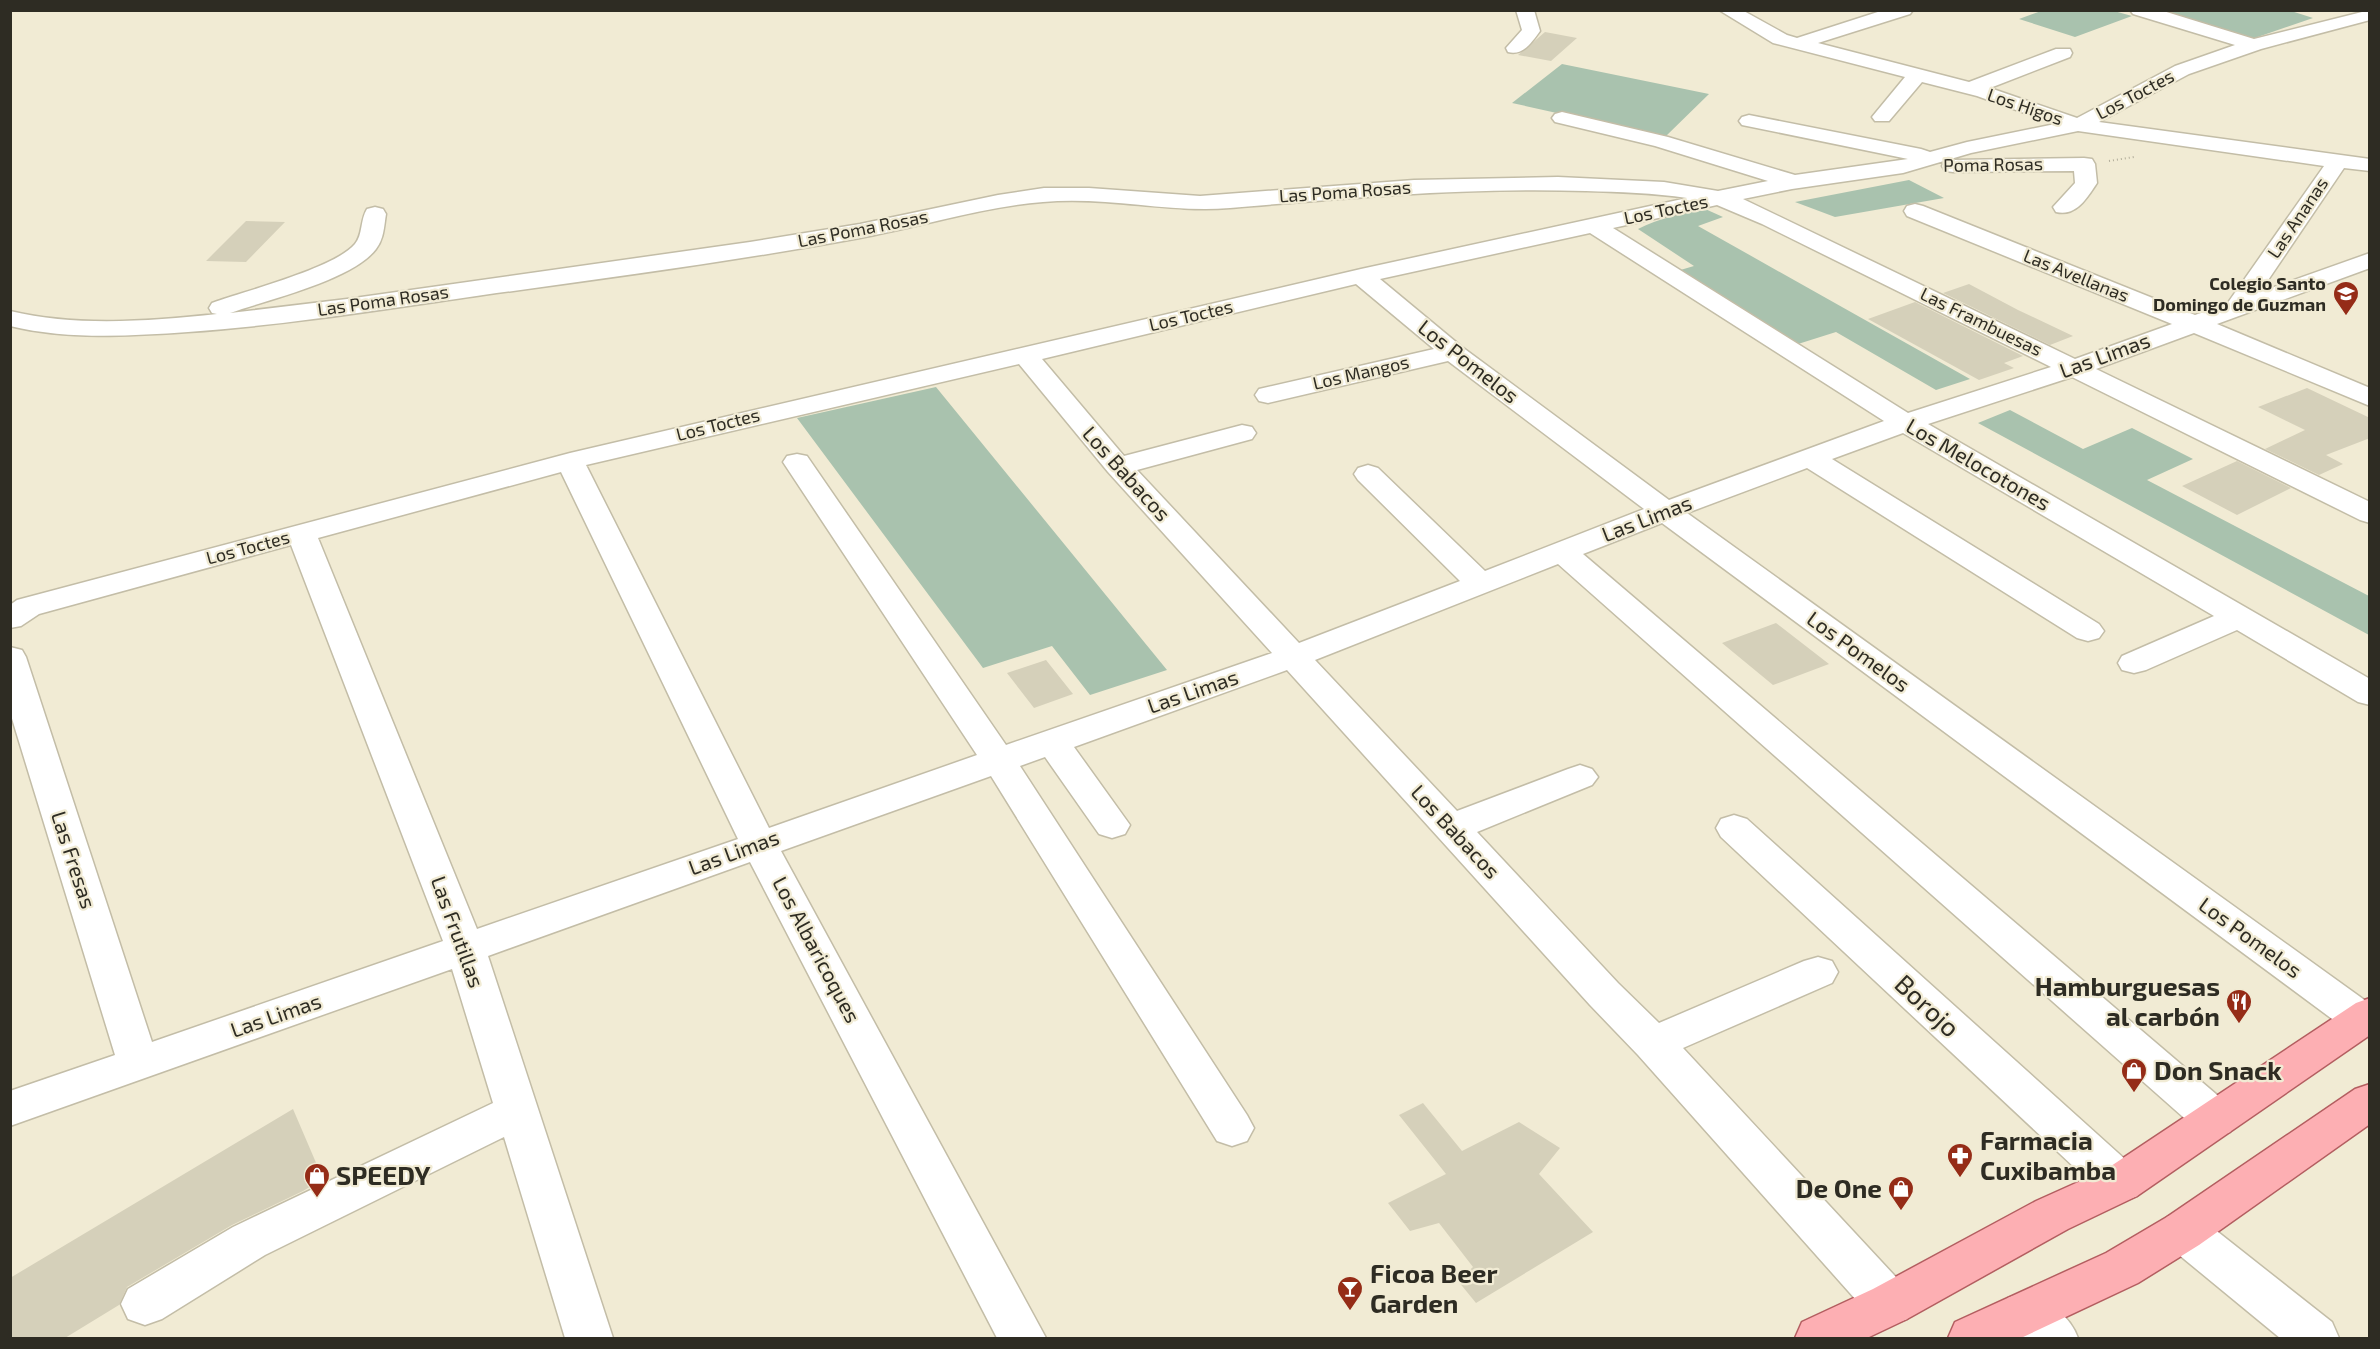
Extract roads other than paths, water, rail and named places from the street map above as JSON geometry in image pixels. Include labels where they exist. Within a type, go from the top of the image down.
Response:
[{"type":"main road","points":[[1819,1338],[1890,1304],[2052,1215],[2121,1183],[2365,1017]]},
{"type":"main road","points":[[1972,1338],[2040,1326],[2122,1268],[2182,1232],[2370,1101]]},
{"type":"street","points":[[1515,48],[1532,28],[1525,10]]},
{"type":"street","name":"Los Higos","points":[[1728,10],[1764,31],[1797,44],[1971,88],[2078,125],[2370,165]]},
{"type":"street","points":[[1797,44],[1904,10]]},
{"type":"street","points":[[2139,10],[2254,45]]},
{"type":"street","name":"Los Toctes","points":[[10,620],[28,607],[570,461],[794,407],[1593,225],[1792,182],[1903,166],[1967,148],[2078,125],[2182,70],[2254,45],[2370,14]]},
{"type":"street","points":[[1971,88],[2063,53]]},
{"type":"street","points":[[1882,117],[1918,74]]},
{"type":"street","points":[[1562,118],[1661,141],[1792,182]]},
{"type":"street","points":[[1749,121],[1934,158]]},
{"type":"street","name":"Las Ananas","points":[[2238,306],[2339,160]]},
{"type":"street","name":"Poma Rosas","points":[[1903,166],[2084,164],[2086,183],[2064,207]]},
{"type":"street","name":"Las Poma Rosas","points":[[10,318],[29,324],[79,329],[182,326],[320,310],[700,257],[861,231],[1018,198],[1049,195],[1199,204],[1311,193],[1545,182],[1623,186],[1719,198]]},
{"type":"street","name":"Las Frambuesas","points":[[1719,198],[1770,219],[2370,514]]},
{"type":"street","name":"Las Avellanas","points":[[1915,211],[2193,323],[2370,398]]},
{"type":"street","points":[[241,299],[273,291],[331,269],[354,257],[367,246],[375,214]]},
{"type":"street","name":"Los Melocotones","points":[[1593,225],[1906,423],[2370,694]]},
{"type":"street","name":"Las Limas","points":[[10,1109],[1293,657],[1665,511],[1906,423],[2074,368],[2238,306],[2370,260]]},
{"type":"street","points":[[182,326],[241,299],[273,277],[280,269]]},
{"type":"street","name":"Los Pomelos","points":[[1361,276],[1454,352],[1665,511],[2365,1017]]},
{"type":"street","name":"Los Mangos","points":[[1268,395],[1454,352]]},
{"type":"street","name":"Los Babacos","points":[[1025,355],[1118,466],[1604,994],[1653,1043],[1890,1304]]},
{"type":"street","points":[[1118,466],[1242,433]]},
{"type":"street","points":[[1810,458],[2088,631]]},
{"type":"street","name":"Los Albaricoques","points":[[570,461],[759,844],[1022,1338]]},
{"type":"street","points":[[797,462],[998,760],[1232,1128]]},
{"type":"street","points":[[1368,474],[1482,584]]},
{"type":"street","name":"Las Frutillas","points":[[301,533],[466,950],[589,1338]]},
{"type":"street","points":[[1562,552],[2216,1119]]},
{"type":"street","points":[[2134,663],[2239,617]]},
{"type":"street","name":"Las Fresas","points":[[10,657],[22,738],[138,1063]]},
{"type":"street","points":[[1052,741],[1112,825]]},
{"type":"street","points":[[1451,828],[1580,777]]},
{"type":"street","name":"Borojo","points":[[1734,828],[2121,1183]]},
{"type":"street","points":[[1653,1043],[1818,972]]},
{"type":"street","points":[[145,1304],[249,1241],[517,1111]]},
{"type":"street","points":[[2182,1232],[2315,1338]]},
{"type":"place","name":"Colegio Santo Domingo de Guzman","points":[[2346,317]]},
{"type":"place","name":"Hamburguesas al carbón","points":[[2239,1025]]},
{"type":"place","name":"Don Snack","points":[[2134,1094]]},
{"type":"place","name":"Farmacia Cuxibamba","points":[[1960,1179]]},
{"type":"place","name":"SPEEDY","points":[[317,1199]]},
{"type":"place","name":"De One","points":[[1901,1212]]},
{"type":"place","name":"Ficoa Beer Garden","points":[[1350,1312]]}]
